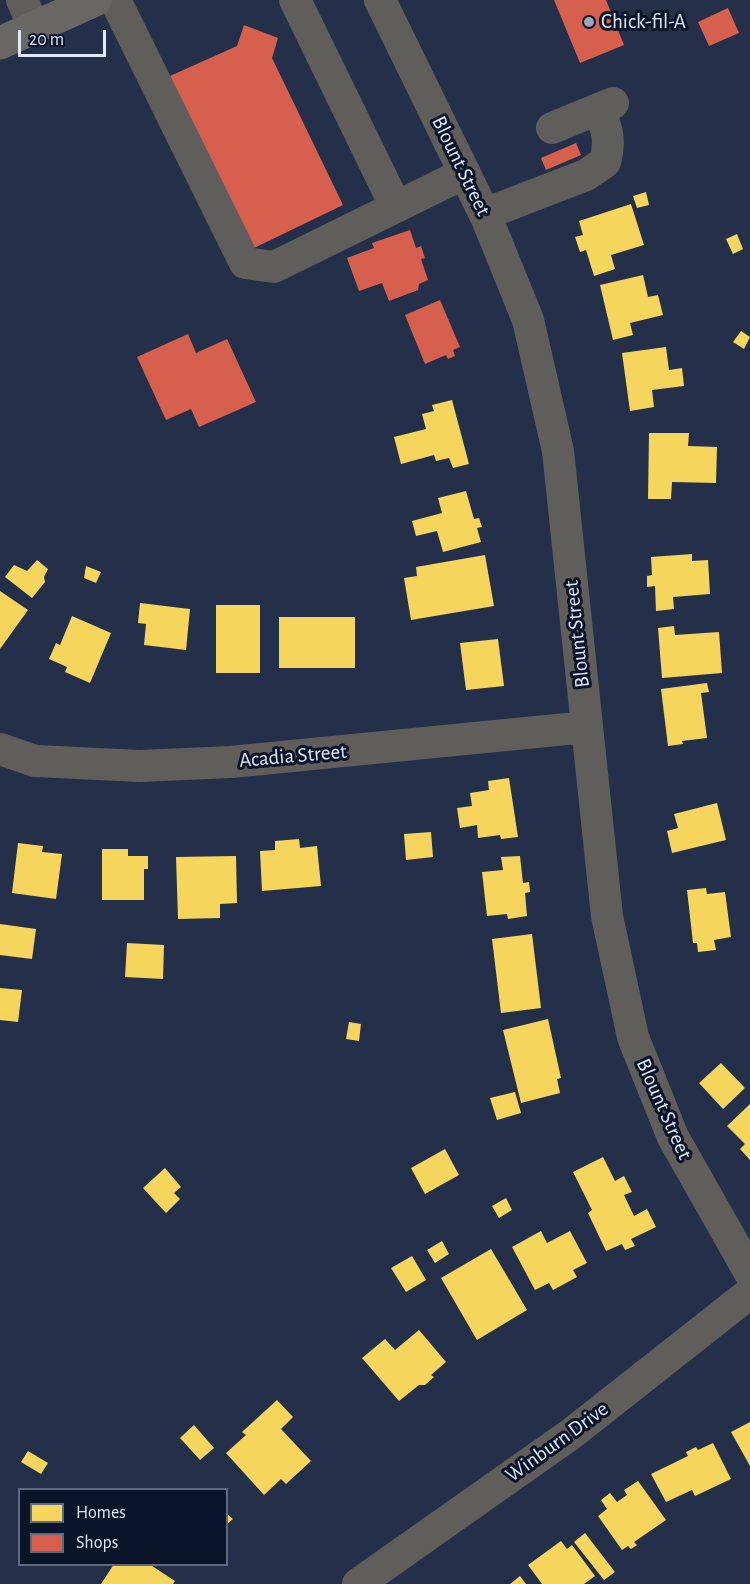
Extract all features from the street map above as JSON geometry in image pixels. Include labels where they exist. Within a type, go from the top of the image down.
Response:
[{"type":"main road","points":[[0,43],[28,14],[81,3]]},
{"type":"street","points":[[115,0],[245,263],[274,267],[465,173]]},
{"type":"street","points":[[295,0],[396,207]]},
{"type":"street","name":"Blount Street","points":[[380,0],[485,214],[528,320],[558,451],[607,916],[633,1037],[673,1137],[750,1273]]},
{"type":"street","points":[[485,214],[586,175],[605,162],[610,145],[606,126],[606,106],[552,128]]},
{"type":"street","name":"Acadia Street","points":[[0,749],[35,761],[140,766],[231,762],[587,728]]},
{"type":"street","name":"Winburn Drive","points":[[358,1584],[571,1434],[750,1293]]},
{"type":"building: Homes","points":[[646,192],[649,205],[637,208],[633,196]]},
{"type":"building: Homes","points":[[631,204],[644,245],[611,255],[615,269],[594,276],[586,250],[580,252],[575,237],[583,235],[579,221]]},
{"type":"building: Homes","points":[[737,234],[743,249],[733,254],[726,239]]},
{"type":"building: Homes","points":[[643,275],[648,297],[658,295],[663,315],[630,323],[633,335],[613,340],[600,285]]},
{"type":"building: Homes","points":[[741,331],[750,337],[744,349],[733,342]]},
{"type":"building: Homes","points":[[666,347],[669,370],[682,368],[684,386],[652,390],[654,407],[630,411],[622,353]]},
{"type":"building: Homes","points":[[452,400],[469,464],[453,468],[449,458],[436,461],[434,455],[401,464],[394,437],[426,429],[422,414],[434,411],[432,405]]},
{"type":"building: Homes","points":[[649,433],[689,433],[688,446],[717,447],[716,483],[672,482],[671,499],[648,499]]},
{"type":"building: Homes","points":[[466,491],[474,519],[479,518],[482,527],[477,528],[481,542],[443,552],[437,531],[416,536],[412,521],[442,513],[438,498]]},
{"type":"building: Homes","points":[[692,554],[692,561],[708,560],[710,594],[673,597],[674,609],[656,611],[655,586],[647,587],[647,576],[652,575],[651,557]]},
{"type":"building: Homes","points":[[485,555],[494,606],[411,620],[404,578],[417,576],[416,567]]},
{"type":"building: Homes","points":[[37,560],[48,569],[44,577],[45,582],[32,598],[5,577],[14,565],[27,571]]},
{"type":"building: Homes","points":[[86,566],[101,572],[96,583],[84,578]]},
{"type":"building: Homes","points":[[0,591],[28,610],[0,649]]},
{"type":"building: Homes","points":[[140,603],[190,609],[186,650],[144,645],[146,624],[138,623]]},
{"type":"building: Homes","points":[[216,605],[260,605],[260,673],[216,673]]},
{"type":"building: Homes","points":[[72,616],[111,633],[90,683],[65,672],[67,667],[49,659],[56,643],[60,645]]},
{"type":"building: Homes","points":[[279,617],[355,617],[355,668],[279,668]]},
{"type":"building: Homes","points":[[674,626],[675,635],[719,632],[722,673],[662,678],[658,628]]},
{"type":"building: Homes","points":[[498,639],[504,686],[466,690],[460,643]]},
{"type":"building: Homes","points":[[707,683],[709,692],[701,693],[707,738],[682,741],[683,744],[668,746],[661,689]]},
{"type":"building: Homes","points":[[509,778],[518,837],[501,839],[500,835],[478,838],[477,825],[460,828],[457,808],[472,806],[470,793],[489,790],[488,781]]},
{"type":"building: Homes","points":[[717,803],[726,840],[672,853],[667,831],[678,828],[674,814]]},
{"type":"building: Homes","points":[[431,832],[433,857],[406,860],[404,834]]},
{"type":"building: Homes","points":[[299,839],[300,848],[317,846],[321,886],[262,891],[260,851],[275,850],[275,841]]},
{"type":"building: Homes","points":[[18,843],[43,846],[42,852],[62,854],[56,899],[12,893]]},
{"type":"building: Homes","points":[[102,849],[128,849],[128,856],[148,856],[148,869],[144,869],[144,900],[102,900]]},
{"type":"building: Homes","points":[[236,856],[237,903],[220,904],[220,918],[178,919],[176,857]]},
{"type":"building: Homes","points":[[520,856],[523,883],[529,882],[530,892],[525,893],[527,916],[508,919],[507,914],[487,916],[482,872],[503,870],[501,857]]},
{"type":"building: Homes","points":[[706,888],[707,894],[725,892],[731,937],[714,940],[716,950],[698,952],[697,943],[693,943],[687,890]]},
{"type":"building: Homes","points":[[0,924],[36,929],[32,959],[0,955]]},
{"type":"building: Homes","points":[[532,934],[541,1008],[501,1013],[492,939]]},
{"type":"building: Homes","points":[[127,943],[164,945],[163,979],[125,977]]},
{"type":"building: Homes","points":[[0,988],[22,990],[18,1022],[0,1020]]},
{"type":"building: Homes","points":[[548,1019],[561,1078],[557,1079],[560,1093],[521,1103],[503,1030]]},
{"type":"building: Homes","points":[[349,1022],[361,1024],[359,1041],[346,1039]]},
{"type":"building: Homes","points":[[721,1063],[745,1088],[723,1109],[699,1083]]},
{"type":"building: Homes","points":[[515,1092],[521,1113],[497,1120],[490,1098]]},
{"type":"building: Homes","points":[[750,1104],[750,1160],[740,1149],[745,1144],[727,1126]]},
{"type":"building: Homes","points":[[445,1149],[459,1175],[425,1194],[411,1168]]},
{"type":"building: Homes","points":[[603,1157],[615,1181],[624,1176],[632,1192],[624,1195],[634,1216],[647,1209],[656,1227],[631,1239],[635,1246],[625,1250],[622,1244],[606,1251],[588,1213],[592,1210],[573,1172]]},
{"type":"building: Homes","points":[[165,1168],[181,1187],[174,1193],[180,1199],[166,1213],[143,1188]]},
{"type":"building: Homes","points":[[506,1198],[512,1210],[499,1218],[492,1206]]},
{"type":"building: Homes","points":[[541,1231],[547,1243],[570,1231],[587,1263],[573,1270],[577,1277],[553,1290],[549,1283],[535,1290],[512,1247]]},
{"type":"building: Homes","points":[[442,1241],[449,1254],[435,1263],[427,1250]]},
{"type":"building: Homes","points":[[491,1249],[527,1310],[477,1340],[441,1278]]},
{"type":"building: Homes","points":[[412,1256],[426,1280],[406,1292],[391,1268]]},
{"type":"building: Homes","points":[[419,1330],[446,1362],[431,1375],[434,1377],[425,1385],[419,1385],[399,1401],[362,1358],[385,1339],[395,1350]]},
{"type":"building: Homes","points":[[277,1400],[293,1417],[281,1429],[311,1461],[286,1484],[281,1479],[264,1495],[226,1453],[246,1435],[242,1432]]},
{"type":"building: Homes","points":[[750,1422],[750,1466],[731,1432]]},
{"type":"building: Homes","points":[[194,1425],[214,1448],[200,1460],[180,1438]]},
{"type":"building: Homes","points":[[713,1443],[731,1479],[695,1496],[692,1490],[666,1502],[651,1474],[688,1456],[686,1452],[696,1447],[698,1450]]},
{"type":"building: Homes","points":[[28,1451],[48,1463],[41,1474],[21,1462]]},
{"type":"building: Homes","points":[[638,1481],[666,1520],[634,1542],[637,1545],[631,1549],[628,1546],[622,1550],[598,1516],[607,1509],[601,1500],[610,1493],[617,1502],[627,1495],[624,1490]]},
{"type":"building: Homes","points":[[585,1533],[615,1572],[604,1580],[574,1542]]},
{"type":"building: Homes","points":[[561,1541],[567,1549],[572,1545],[595,1576],[584,1584],[542,1584],[528,1565]]},
{"type":"building: Homes","points":[[113,1566],[152,1566],[175,1581],[173,1584],[101,1584]]},
{"type":"building: Homes","points":[[520,1576],[526,1584],[510,1584]]},
{"type":"building: Shops","name":"Chick-fil-A","points":[[554,0],[606,0],[624,45],[580,63]]},
{"type":"building: Shops","points":[[728,8],[739,33],[709,46],[698,22]]},
{"type":"building: Shops","points":[[244,25],[278,38],[272,58],[343,205],[252,249],[170,76],[237,46]]},
{"type":"building: Shops","points":[[576,143],[581,155],[546,170],[541,158]]},
{"type":"building: Shops","points":[[410,230],[416,248],[421,246],[425,258],[421,259],[428,280],[419,284],[418,290],[389,301],[382,283],[359,291],[347,258],[374,248],[372,243]]},
{"type":"building: Shops","points":[[440,300],[460,347],[453,350],[455,356],[448,359],[446,355],[425,364],[405,315]]},
{"type":"building: Shops","points":[[188,334],[196,353],[227,339],[256,402],[199,427],[191,409],[166,420],[137,357]]},
{"type":"place","name":"Chick-fil-A","points":[[589,22]]}]
